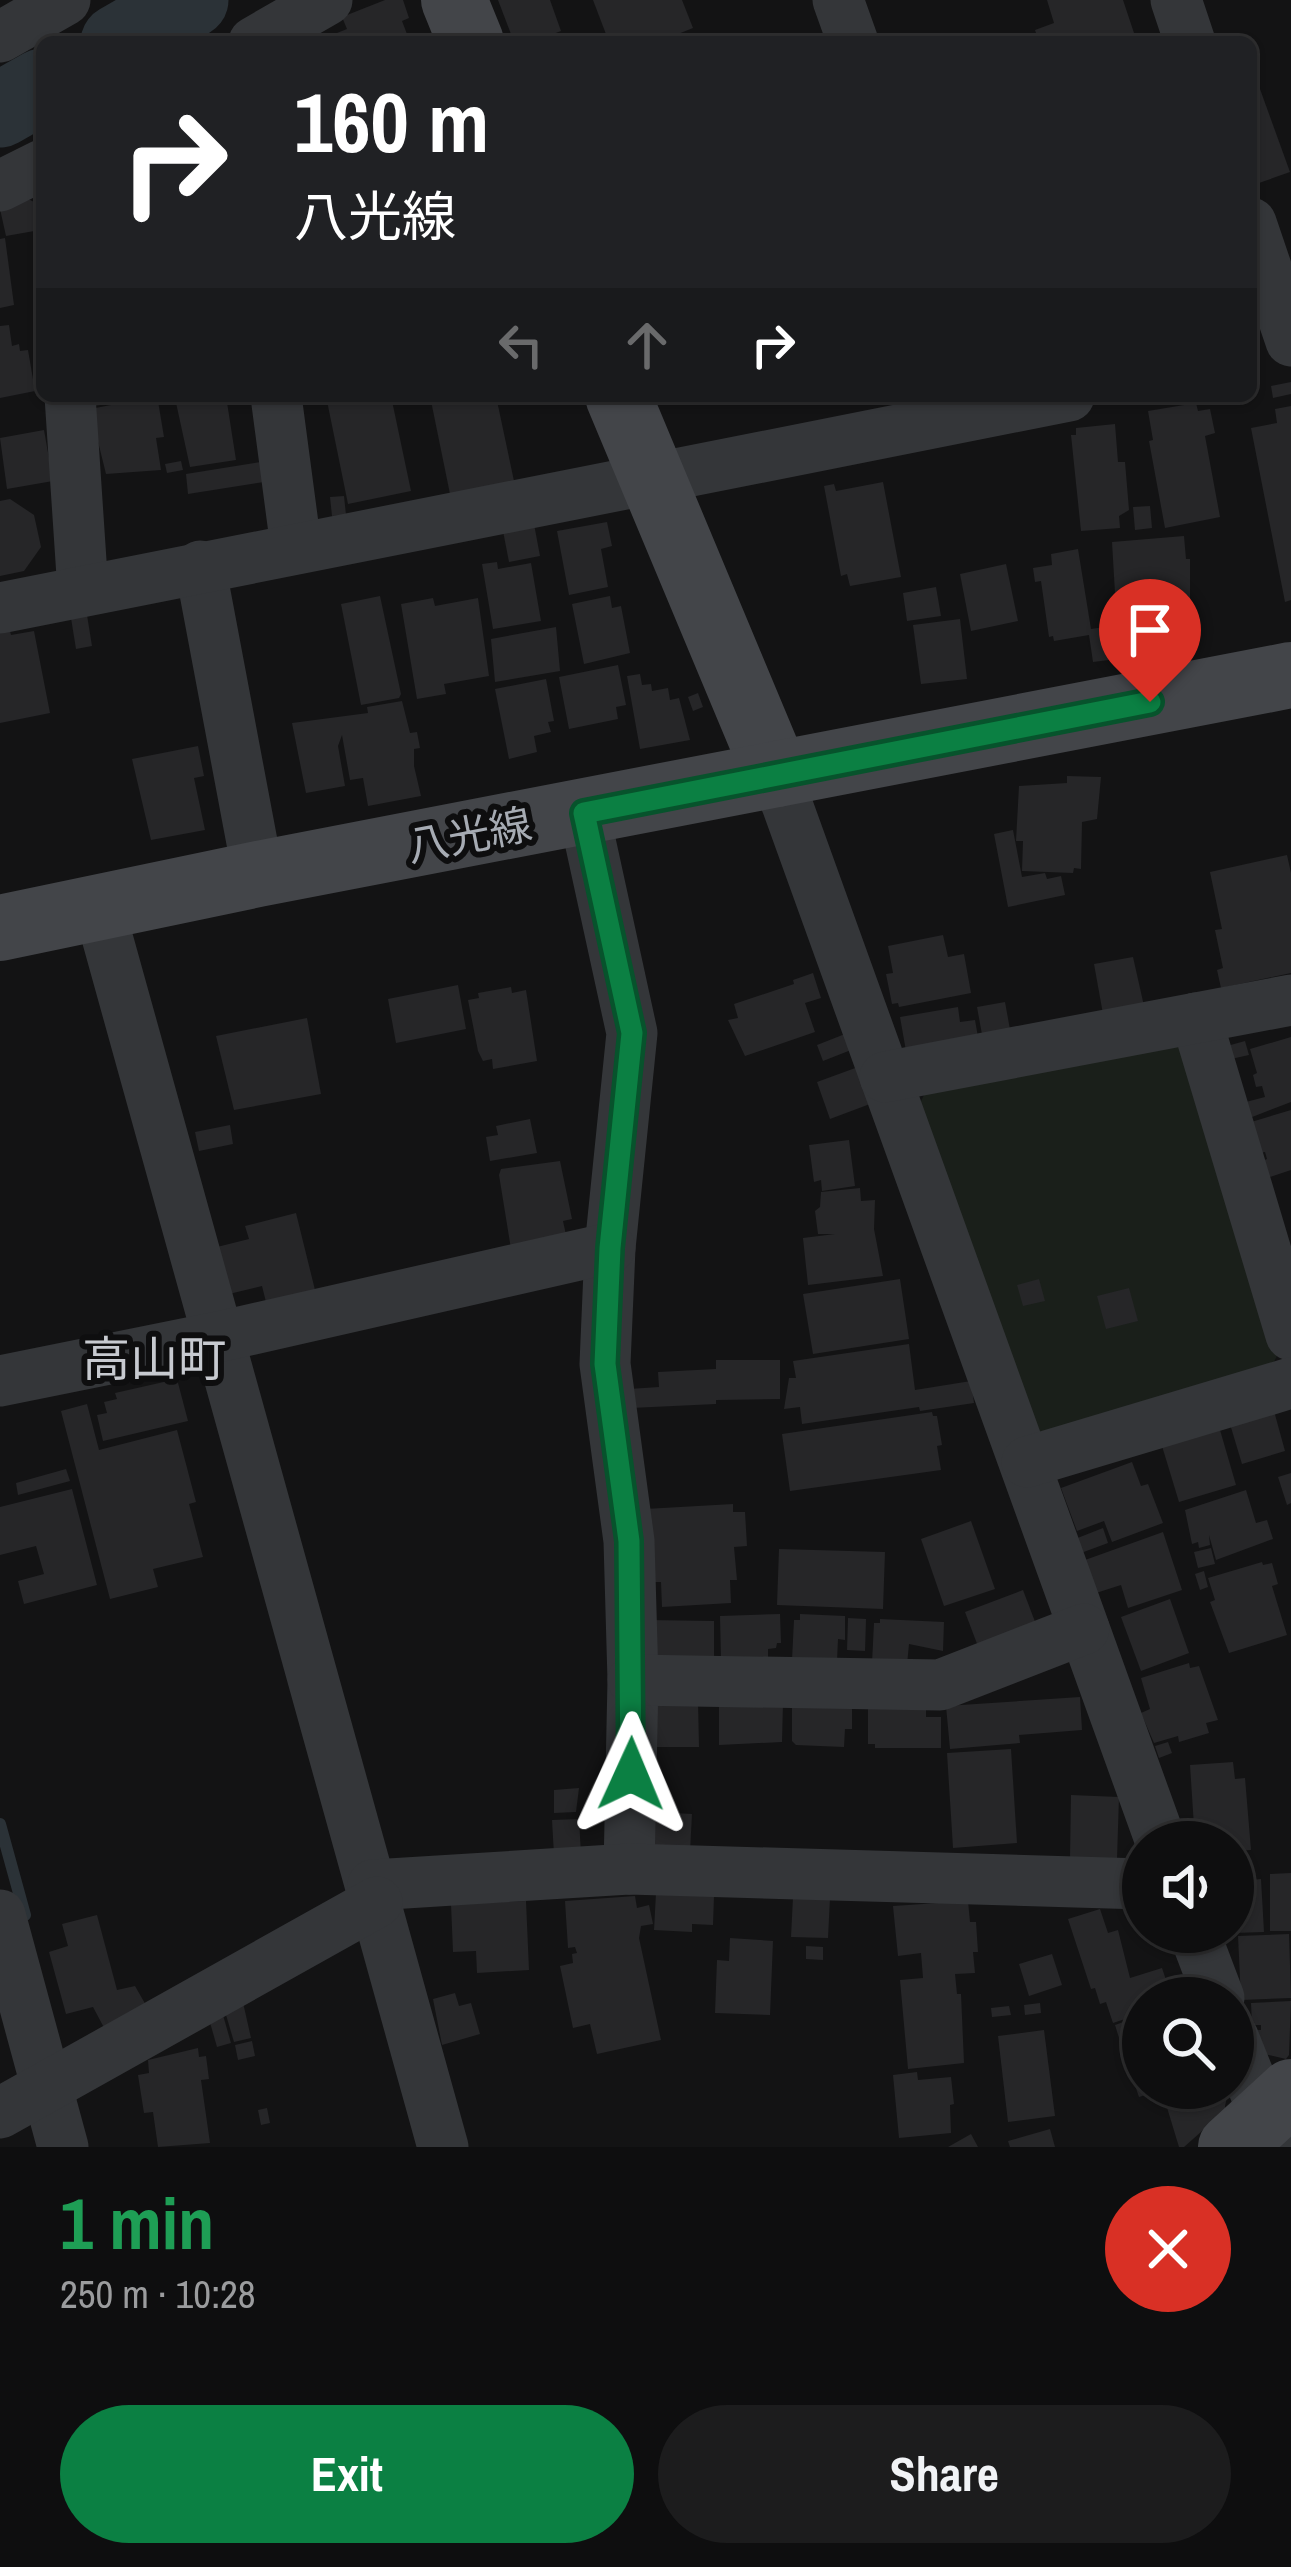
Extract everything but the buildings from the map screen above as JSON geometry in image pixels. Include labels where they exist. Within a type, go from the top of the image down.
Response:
[{"type":"street","points":[[0,37],[65,0]]},
{"type":"street","points":[[264,36],[327,0]]},
{"type":"street","points":[[454,0],[469,36]]},
{"type":"street","points":[[838,0],[851,36]]},
{"type":"street","points":[[1176,0],[1188,36]]},
{"type":"street","points":[[0,186],[36,168]]},
{"type":"street","points":[[1257,241],[1291,340]]},
{"type":"street","points":[[1257,359],[1291,352]]},
{"type":"street","points":[[70,402],[83,591]]},
{"type":"street","points":[[277,402],[296,547]]},
{"type":"street","points":[[620,402],[776,774],[1154,1821]]},
{"type":"street","points":[[0,608],[1008,402]]},
{"type":"street","points":[[200,566],[258,874]]},
{"type":"street","name":"八光線","points":[[0,928],[1291,675]]},
{"type":"street","points":[[584,813],[632,1033],[610,1248],[605,1364],[629,1541],[633,1679],[629,1869]]},
{"type":"street","points":[[99,908],[443,2147]]},
{"type":"street","points":[[885,1077],[1291,1000]]},
{"type":"street","points":[[1196,1018],[1291,1335]]},
{"type":"street","points":[[0,1381],[610,1248]]},
{"type":"street","points":[[1027,1462],[1291,1382]]},
{"type":"street","points":[[633,1679],[940,1685],[1084,1629]]},
{"type":"street","points":[[0,2114],[375,1894],[629,1869],[1122,1884]]},
{"type":"street","points":[[0,1915],[63,2147]]},
{"type":"street","points":[[1254,2095],[1265,2126]]},
{"type":"shaded area","points":[[1171,1043],[1187,1053],[1277,1356],[1268,1373],[1050,1436],[1035,1429],[918,1107],[926,1091]]},
{"type":"waterway","points":[[128,36],[191,0]]},
{"type":"waterway","points":[[0,110],[36,89]]},
{"type":"waterway","points":[[0,1824],[25,1915]]},
{"type":"district","name":"高山町","points":[[154,1358]]},
{"type":"route","points":[[631,1774],[629,1541],[605,1364],[610,1248],[632,1033],[584,813],[1150,702]]}]
